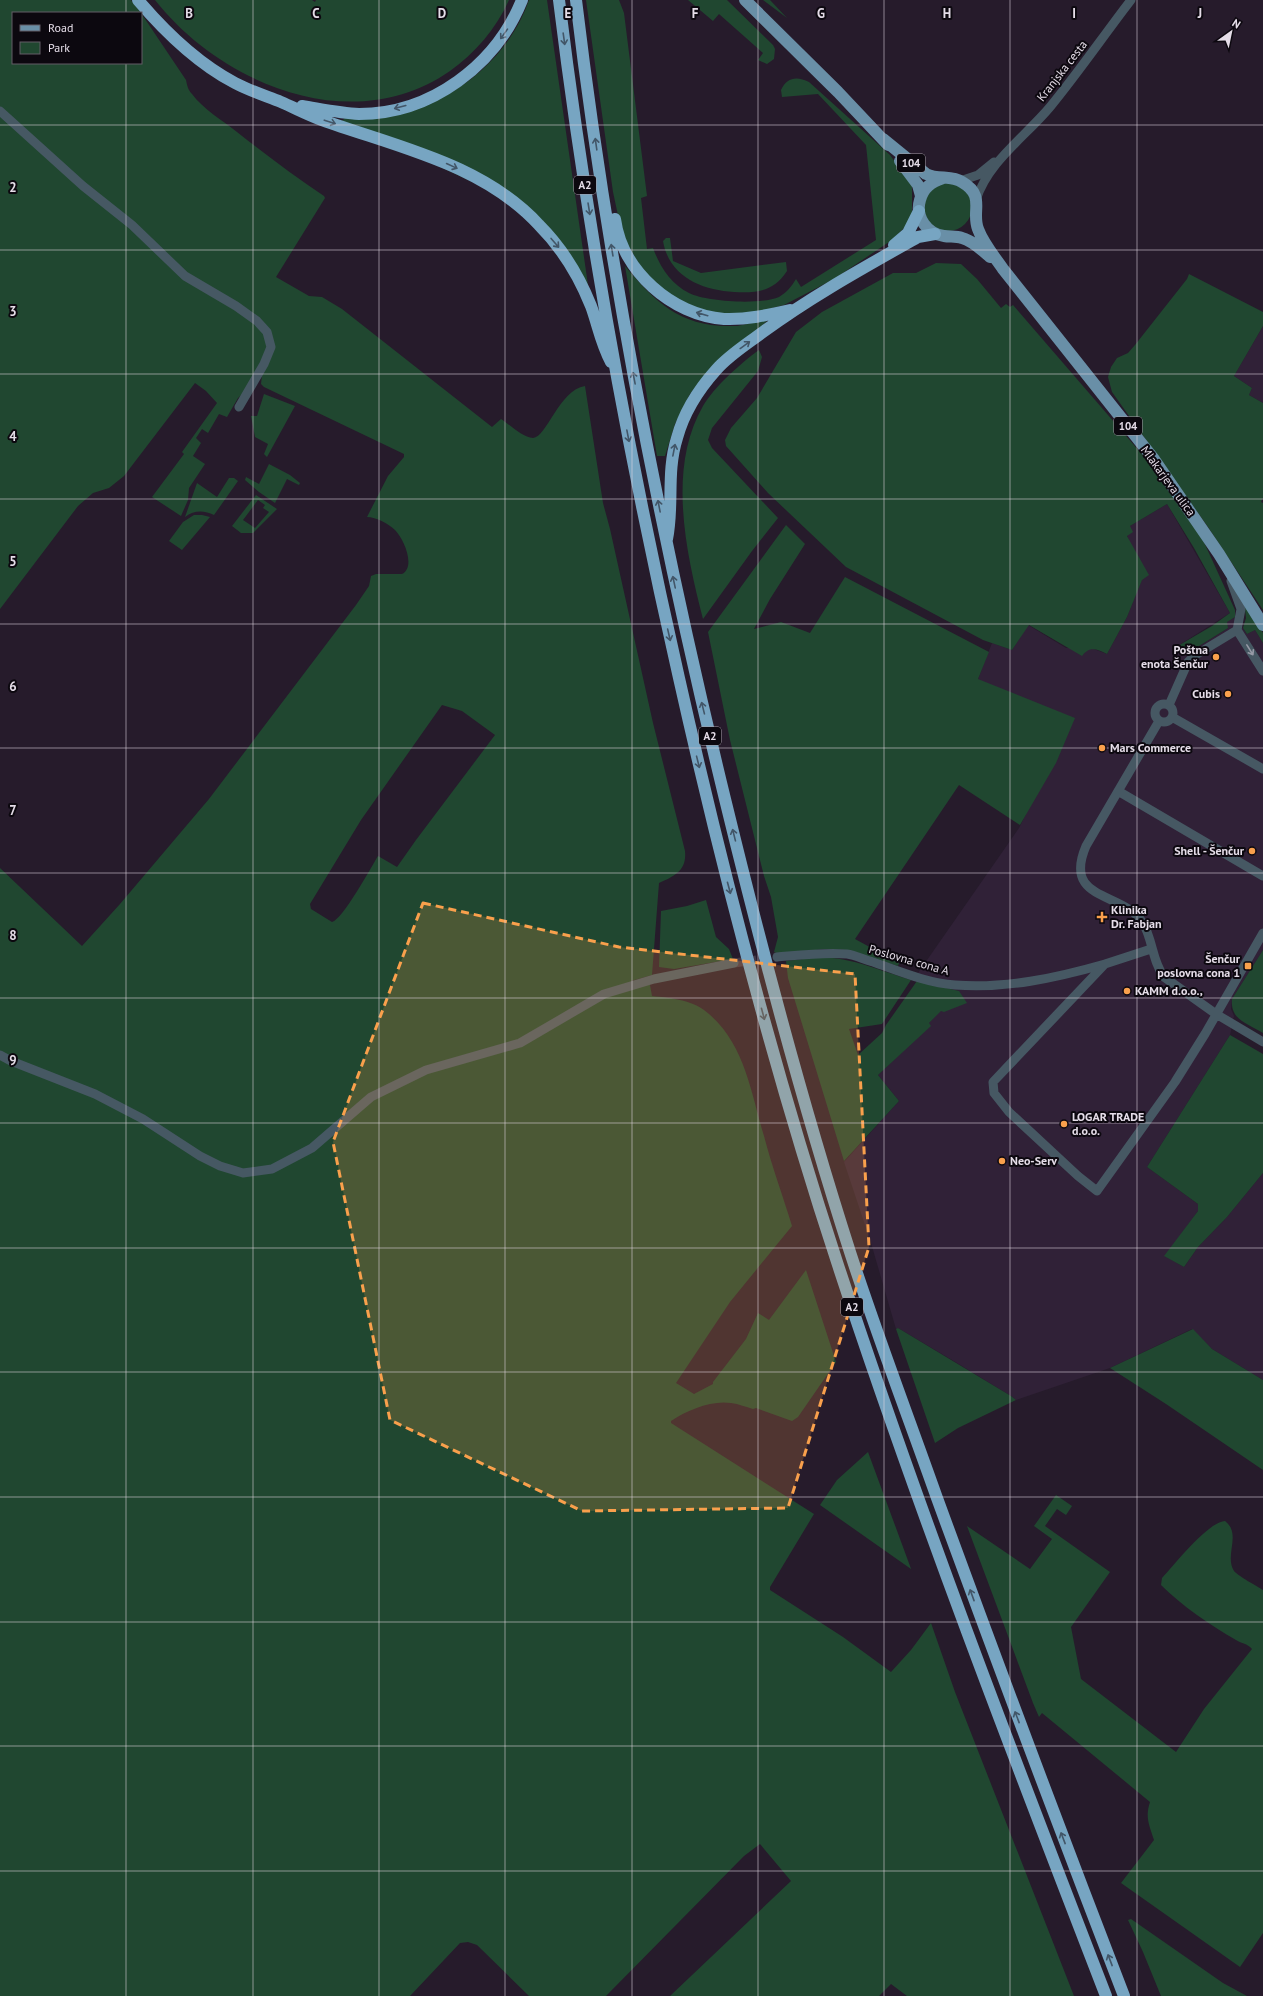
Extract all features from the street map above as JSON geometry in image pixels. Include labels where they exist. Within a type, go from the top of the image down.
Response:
[{"type":"highway","points":[[138,0],[174,39],[213,70],[235,83],[321,119],[378,138],[451,166],[482,181],[512,200],[539,224],[563,252],[579,280],[591,307],[603,347],[616,370]]},
{"type":"highway","points":[[281,102],[325,110],[359,114],[382,112],[421,101],[441,92],[464,78],[487,56],[507,30],[522,0]]},
{"type":"highway","name":"A2","points":[[559,0],[585,186],[616,370],[661,597],[694,746],[718,845],[774,1055],[835,1257],[902,1454],[1002,1725],[1106,1996]]},
{"type":"highway","name":"A2","points":[[576,0],[602,183],[628,347],[666,544],[694,670],[756,927],[850,1252],[1016,1716],[1124,1996]]},
{"type":"highway","points":[[602,183],[613,204],[617,232],[628,255],[646,280],[658,293],[690,311],[722,319],[739,319],[763,316],[795,309]]},
{"type":"highway","points":[[882,257],[908,232],[919,211]]},
{"type":"highway","points":[[666,544],[671,520],[669,480],[673,452],[681,426],[691,404],[702,386],[727,360],[795,309],[882,257],[918,238],[935,234]]},
{"type":"main road","name":"104","points":[[745,0],[883,139],[926,174],[933,177],[960,181]]},
{"type":"main road","name":"104","points":[[883,139],[918,185],[921,196]]},
{"type":"main road","points":[[935,234],[927,228],[922,220],[919,211],[921,196],[930,184],[943,178]]},
{"type":"main road","points":[[960,181],[970,189],[976,200]]},
{"type":"main road","name":"104","points":[[976,200],[977,228],[1003,269]]},
{"type":"main road","points":[[954,236],[971,226],[976,217]]},
{"type":"main road","name":"104","points":[[935,234],[954,236],[970,242],[1003,269]]},
{"type":"main road","name":"Mlakarjeva ulica","points":[[1003,269],[1153,458],[1219,554],[1263,625]]},
{"type":"street","name":"Kranjska cesta","points":[[1007,153],[1049,108],[1131,0]]},
{"type":"street","points":[[0,111],[84,186],[132,225],[185,276],[236,306],[256,321],[267,332],[271,347],[264,364],[239,407]]},
{"type":"street","points":[[960,181],[978,175],[1007,153]]},
{"type":"street","points":[[976,200],[985,180],[1007,153]]},
{"type":"street","points":[[1219,554],[1240,603],[1240,615],[1237,630],[1263,671]]},
{"type":"street","points":[[1169,705],[1188,662],[1194,656],[1237,630]]},
{"type":"street","points":[[1162,704],[1169,705],[1173,710],[1172,717],[1166,721],[1159,720],[1155,715],[1156,708],[1162,704]]},
{"type":"street","points":[[1172,717],[1263,770]]},
{"type":"street","points":[[1159,720],[1086,846],[1079,866],[1083,881],[1090,888],[1138,917],[1144,924],[1158,970],[1164,978],[1216,1014],[1263,1042]]},
{"type":"street","points":[[1118,791],[1263,876]]},
{"type":"street","points":[[1104,964],[994,1082],[994,1093],[1009,1112],[1078,1176],[1097,1190],[1174,1082],[1263,933]]},
{"type":"street","name":"Poslovna cona A","points":[[777,957],[848,954],[915,976],[954,985],[967,985],[1024,982],[1074,973],[1151,948]]},
{"type":"street","points":[[0,1055],[11,1061],[95,1094],[143,1119],[200,1156],[220,1166],[243,1173],[272,1168],[312,1148],[371,1097],[426,1070],[520,1042],[604,994],[654,979],[734,962]]},
{"type":"highlighted area","points":[[423,903],[619,947],[855,974],[869,1247],[788,1508],[582,1511],[390,1420],[333,1142]]},
{"type":"shaded area","points":[[1263,326],[1263,403],[1249,395],[1252,388],[1234,376]]},
{"type":"shaded area","points":[[1167,504],[1230,613],[1176,647],[1179,653],[1183,656],[1228,628],[1226,622],[1235,617],[1247,634],[1255,630],[1263,643],[1263,950],[1232,999],[1231,1009],[1234,1016],[1230,1035],[1147,1167],[1198,1204],[1198,1211],[1165,1256],[1184,1267],[1198,1247],[1227,1217],[1263,1173],[1263,1380],[1212,1349],[1192,1329],[1110,1368],[1016,1400],[898,1328],[896,1329],[871,1243],[844,1162],[899,1101],[878,1075],[930,1025],[928,1024],[959,991],[925,984],[918,973],[1019,828],[1026,814],[978,679],[992,643],[1012,650],[1028,625],[1066,648],[1091,648],[1107,654],[1127,617],[1142,579],[1127,535],[1130,526]]},
{"type":"green space","points":[[0,0],[131,0],[140,12],[12,12],[12,64],[142,64],[142,14],[186,80],[190,91],[202,105],[269,157],[324,196],[325,198],[276,277],[309,296],[322,297],[342,309],[492,427],[501,419],[525,436],[533,438],[538,436],[568,396],[576,389],[585,386],[603,503],[653,723],[685,851],[684,863],[679,872],[659,883],[652,975],[631,981],[630,988],[647,984],[650,985],[652,996],[682,1000],[703,1009],[721,1026],[731,1040],[745,1070],[770,1159],[792,1226],[730,1302],[676,1383],[694,1394],[713,1384],[746,1339],[758,1313],[769,1320],[806,1270],[836,1362],[798,1417],[792,1421],[756,1408],[753,1409],[724,1402],[708,1404],[692,1410],[677,1417],[671,1421],[671,1423],[814,1514],[770,1587],[770,1590],[843,1637],[891,1672],[911,1650],[931,1623],[955,1692],[1074,1996],[907,1996],[891,1984],[879,1996],[670,1996],[791,1881],[760,1844],[744,1856],[606,1996],[529,1996],[477,1945],[468,1942],[460,1943],[410,1996],[0,1996],[0,868],[82,946],[120,904],[209,799],[356,605],[369,586],[371,576],[376,574],[402,574],[408,565],[405,546],[395,530],[386,523],[367,517],[388,476],[404,457],[404,454],[264,387],[261,384],[263,366],[250,387],[238,398],[227,417],[219,414],[208,433],[202,429],[196,438],[201,443],[193,456],[205,464],[189,488],[188,500],[181,516],[152,497],[184,454],[182,452],[217,403],[206,391],[195,383],[124,476],[109,488],[93,493],[78,506],[0,609]],"holes":[[[442,705],[462,711],[495,735],[397,867],[378,856],[343,912],[332,922],[311,909],[310,904],[361,820]]]},
{"type":"green space","points":[[155,0],[312,0],[315,2],[316,0],[509,0],[498,21],[484,40],[450,71],[412,91],[372,100],[331,101],[291,92],[252,77],[215,56],[183,30]]},
{"type":"green space","points":[[529,0],[547,0],[588,285],[524,206],[342,121],[345,118],[374,118],[403,113],[430,103],[456,89],[480,72],[500,51],[517,27]]},
{"type":"green space","points":[[586,0],[619,0],[624,13],[647,196],[641,198],[647,249],[653,248],[659,262],[677,285],[689,293],[708,299],[747,302],[771,299],[779,297],[784,293],[791,287],[796,279],[801,287],[876,240],[866,145],[818,94],[782,97],[781,90],[783,86],[789,80],[796,78],[809,82],[890,155],[912,186],[912,217],[907,225],[892,240],[834,279],[784,305],[750,314],[715,314],[679,302],[645,275],[622,234],[613,192]]},
{"type":"green space","points":[[688,0],[727,0],[773,45],[775,49],[774,59],[767,64],[758,60],[763,53],[719,14],[713,21]]},
{"type":"green space","points":[[763,0],[770,0],[787,18]]},
{"type":"green space","points":[[943,183],[953,183],[965,190],[972,202],[972,212],[965,224],[953,231],[943,231],[935,227],[928,220],[924,212],[924,202],[928,194],[935,187]]},
{"type":"green space","points":[[666,238],[670,238],[673,261],[701,273],[786,262],[787,271],[776,283],[764,290],[734,292],[710,288],[689,279],[672,264],[666,253],[663,241]]},
{"type":"green space","points":[[936,263],[961,264],[977,279],[1001,308],[1006,304],[1010,307],[1013,305],[1146,459],[1203,540],[1235,610],[1235,617],[1227,622],[1228,628],[1183,656],[1179,653],[1176,647],[1212,626],[1230,613],[1194,548],[1167,504],[1130,526],[1133,532],[1127,536],[1149,575],[1142,580],[1127,617],[1107,654],[1093,649],[1082,656],[1029,625],[1012,650],[983,640],[846,567],[768,493],[726,446],[725,440],[731,428],[757,398],[796,332],[822,312],[893,273],[916,273]]},
{"type":"green space","points":[[625,266],[659,302],[685,318],[699,323],[716,326],[738,326],[767,321],[700,381],[690,394],[675,424],[665,456],[657,456]]},
{"type":"green space","points":[[1189,274],[1263,312],[1263,326],[1234,376],[1252,388],[1249,395],[1263,403],[1263,498],[1261,502],[1263,503],[1263,610],[1208,527],[1112,392],[1108,377],[1111,367],[1117,358],[1128,353],[1135,345],[1187,279]]},
{"type":"green space","points":[[759,350],[762,357],[758,371],[712,428],[708,440],[712,448],[778,518],[752,551],[703,619],[686,539],[683,511],[685,456],[692,430],[703,406],[728,376]]},
{"type":"green space","points":[[264,394],[295,406],[267,457],[264,454],[268,444],[255,437],[251,416],[257,416]]},
{"type":"green space","points":[[269,464],[290,475],[300,483],[299,485],[287,479],[275,503],[245,480],[246,477],[259,484]]},
{"type":"green space","points":[[229,478],[234,478],[238,481],[214,515],[207,512],[199,512],[192,513],[185,517],[197,483],[217,497]]},
{"type":"green space","points":[[256,495],[277,509],[253,533],[241,533],[232,526]],"holes":[[[258,500],[265,505],[263,508],[269,512],[255,528],[243,520]]]},
{"type":"green space","points":[[194,515],[210,517],[182,550],[169,541],[183,522]]},
{"type":"green space","points":[[786,525],[805,544],[770,599],[754,629],[781,622],[810,633],[845,577],[989,652],[978,679],[1075,718],[1056,763],[1020,825],[959,785],[855,939],[899,963],[898,966],[845,950],[825,949],[778,954],[774,952],[778,937],[771,897],[764,876],[730,740],[708,632]]},
{"type":"green space","points":[[1244,601],[1263,633],[1263,643],[1255,630],[1247,634],[1243,628],[1246,618]]},
{"type":"green space","points":[[706,900],[716,937],[729,949],[733,959],[674,969],[659,967],[661,911],[687,906]]},
{"type":"green space","points":[[1263,950],[1263,1033],[1237,1016],[1232,1006],[1232,999]]},
{"type":"green space","points":[[821,957],[856,962],[911,980],[882,1024],[849,1029],[858,1055],[882,1033],[917,981],[959,991],[967,1003],[944,1012],[941,1011],[929,1023],[931,1026],[878,1075],[899,1101],[844,1161],[788,978],[786,961]]},
{"type":"green space","points":[[1230,1035],[1263,1054],[1263,1173],[1227,1217],[1198,1247],[1184,1267],[1164,1256],[1198,1211],[1198,1204],[1147,1167]]},
{"type":"green space","points":[[898,1328],[1016,1400],[958,1428],[935,1443],[896,1329]]},
{"type":"green space","points":[[1193,1329],[1212,1349],[1263,1380],[1263,1470],[1110,1368]]},
{"type":"green space","points":[[868,1452],[911,1569],[820,1505],[837,1480]]},
{"type":"green space","points":[[1056,1495],[1072,1506],[1066,1515],[1057,1509],[1045,1526],[1110,1572],[1071,1627],[1081,1679],[1176,1752],[1204,1709],[1252,1649],[1216,1628],[1187,1608],[1161,1585],[1162,1578],[1201,1536],[1218,1523],[1225,1521],[1230,1526],[1232,1532],[1231,1565],[1234,1571],[1263,1590],[1263,1933],[1240,1967],[1121,1883],[1154,1840],[1148,1817],[1150,1802],[1042,1713],[1039,1717],[1033,1703],[967,1526],[1030,1569],[1052,1539],[1034,1526]]},
{"type":"green space","points":[[1131,1919],[1223,1983],[1247,1996],[1161,1996],[1128,1920]]},
{"type":"tunnel","points":[[734,963],[777,957]]},
{"type":"place","name":"Poštna enota Šenčur","points":[[1216,657]]},
{"type":"place","name":"Cubis","points":[[1228,694]]},
{"type":"place","name":"Mars Commerce","points":[[1102,748]]},
{"type":"place","name":"Shell - Šenčur","points":[[1252,851]]},
{"type":"place","name":"Klinika Dr. Fabjan","points":[[1102,917]]},
{"type":"place","name":"Šenčur poslovna cona 1","points":[[1248,966]]},
{"type":"place","name":"KAMM d.o.o.,","points":[[1127,991]]},
{"type":"place","name":"LOGAR TRADE d.o.o.","points":[[1064,1124]]},
{"type":"place","name":"Neo-Serv","points":[[1002,1161]]}]
